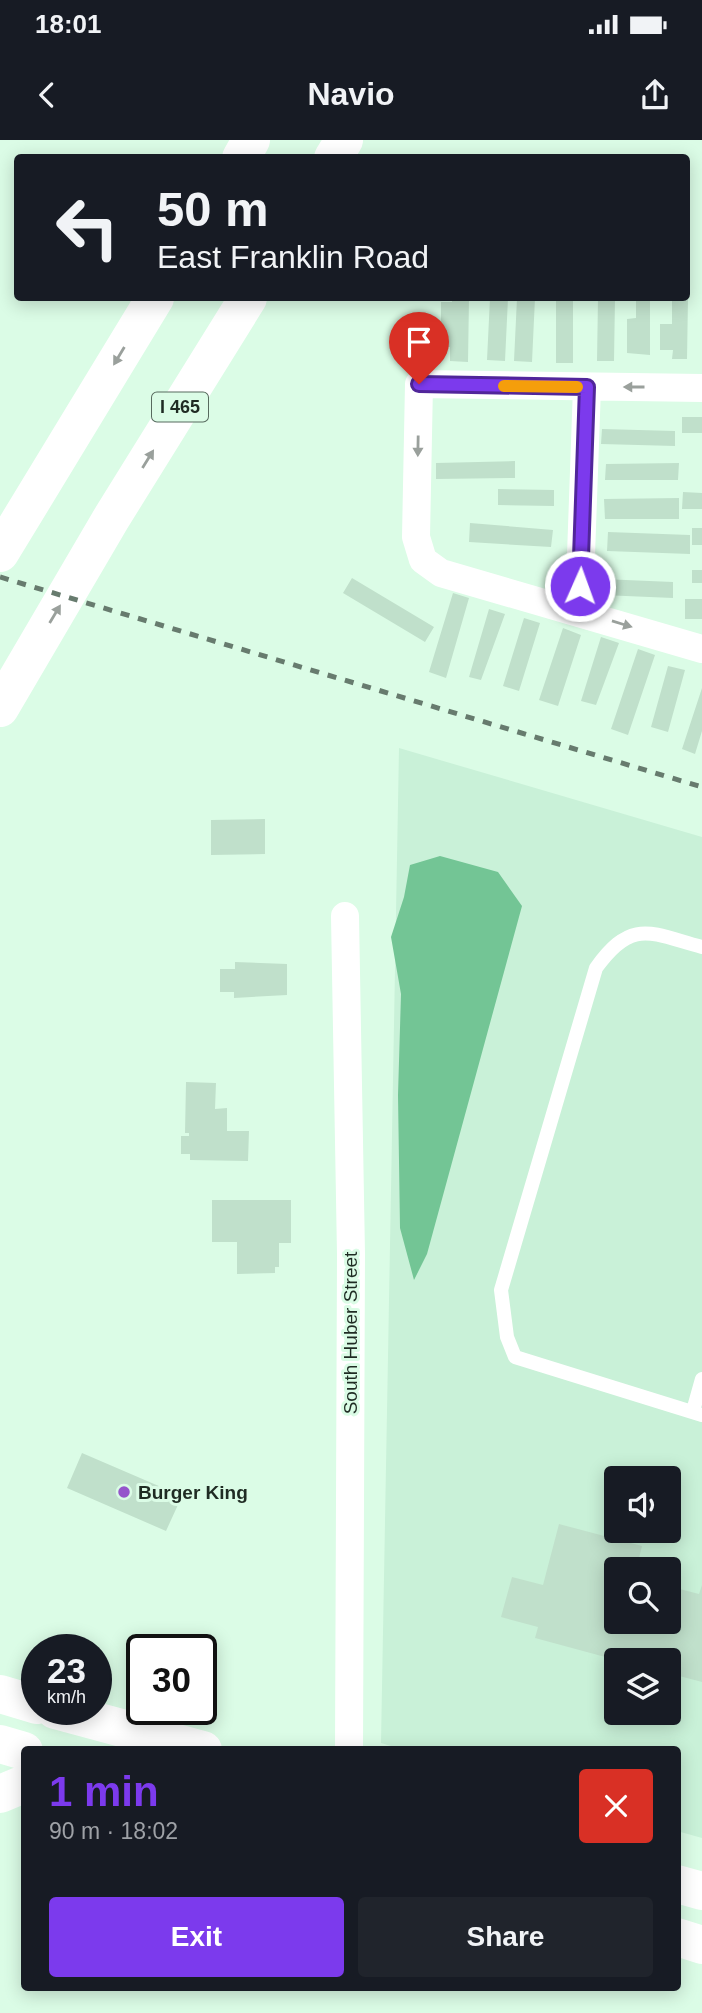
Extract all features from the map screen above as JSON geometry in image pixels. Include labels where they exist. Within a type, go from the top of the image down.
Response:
[{"type":"main road","points":[[0,553],[153,301]]},
{"type":"main road","name":"I 465","points":[[0,708],[112,517],[246,301]]},
{"type":"main road","points":[[0,1694],[21,1700]]},
{"type":"main road","points":[[110,1725],[188,1746]]},
{"type":"main road","points":[[0,1744],[21,1750]]},
{"type":"main road","points":[[0,1794],[21,1785]]},
{"type":"main road","points":[[681,1885],[702,1891]]},
{"type":"main road","points":[[681,1938],[702,1945]]},
{"type":"street","points":[[702,388],[419,384],[416,537],[423,560],[441,573],[702,649]]},
{"type":"street","points":[[579,611],[587,387]]},
{"type":"street","name":"South Huber Street","points":[[345,916],[351,1254],[349,1746]]},
{"type":"lane","points":[[702,947],[643,931],[614,944],[596,968],[501,1290],[507,1337],[515,1357],[697,1413],[702,1379]]},
{"type":"shaded area","points":[[399,748],[702,837],[702,1838],[681,1832],[681,1746],[391,1746],[381,1743]]},
{"type":"shaded area","points":[[440,856],[498,872],[522,906],[427,1254],[414,1280],[400,1228],[398,1095],[401,994],[391,937],[404,897],[410,865]]},
{"type":"building","points":[[469,301],[468,362],[450,361],[450,347],[441,347],[441,302]]},
{"type":"building","points":[[490,301],[508,301],[505,361],[487,360]]},
{"type":"building","points":[[517,301],[535,301],[532,362],[514,361]]},
{"type":"building","points":[[556,301],[573,301],[573,363],[556,363]]},
{"type":"building","points":[[598,301],[615,301],[614,361],[597,361]]},
{"type":"building","points":[[636,301],[650,301],[650,355],[627,353],[627,319],[636,318]]},
{"type":"building","points":[[672,301],[688,301],[687,359],[672,359],[673,350],[660,350],[660,324],[672,324]]},
{"type":"building","points":[[682,417],[702,417],[702,433],[682,433]]},
{"type":"building","points":[[602,429],[675,431],[675,446],[601,444]]},
{"type":"building","points":[[515,461],[515,478],[436,479],[436,463]]},
{"type":"building","points":[[679,463],[678,480],[605,480],[606,464]]},
{"type":"building","points":[[498,489],[554,490],[554,506],[498,505]]},
{"type":"building","points":[[683,492],[702,493],[702,509],[682,509]]},
{"type":"building","points":[[679,498],[679,519],[605,519],[604,499]]},
{"type":"building","points":[[470,523],[553,530],[551,547],[469,542]]},
{"type":"building","points":[[692,528],[702,528],[702,545],[692,545]]},
{"type":"building","points":[[608,532],[690,535],[690,554],[607,551]]},
{"type":"building","points":[[692,570],[702,570],[702,583],[692,583]]},
{"type":"building","points":[[352,578],[434,627],[425,642],[343,593]]},
{"type":"building","points":[[602,579],[673,582],[673,598],[602,595]]},
{"type":"building","points":[[453,593],[469,598],[446,678],[429,672]]},
{"type":"building","points":[[685,599],[702,599],[702,619],[685,619]]},
{"type":"building","points":[[489,609],[505,614],[481,680],[469,677]]},
{"type":"building","points":[[524,618],[540,623],[519,691],[503,686]]},
{"type":"building","points":[[563,628],[581,635],[558,706],[539,700]]},
{"type":"building","points":[[601,637],[619,643],[596,705],[581,701]]},
{"type":"building","points":[[638,649],[655,655],[628,735],[611,729]]},
{"type":"building","points":[[668,666],[685,670],[668,732],[651,727]]},
{"type":"building","points":[[702,688],[702,731],[695,754],[682,749]]},
{"type":"building","points":[[265,819],[265,854],[211,855],[211,820]]},
{"type":"building","points":[[235,962],[287,964],[287,995],[234,998],[234,992],[220,992],[220,969],[235,969]]},
{"type":"building","points":[[186,1082],[216,1083],[215,1109],[227,1108],[227,1131],[249,1131],[248,1161],[190,1160],[190,1154],[181,1154],[181,1136],[189,1136],[189,1133],[185,1133]]},
{"type":"building","points":[[212,1200],[291,1200],[291,1243],[279,1243],[279,1267],[275,1267],[275,1273],[237,1274],[237,1242],[212,1242]]},
{"type":"building","name":"Burger King","points":[[82,1453],[182,1496],[166,1531],[67,1488]]},
{"type":"building","points":[[559,1524],[604,1536],[604,1543],[642,1546],[639,1557],[604,1557],[604,1634],[681,1634],[681,1589],[699,1594],[702,1585],[702,1682],[681,1676],[681,1648],[604,1648],[604,1657],[535,1638],[538,1627],[501,1617],[512,1577],[543,1585]]},
{"type":"railway","points":[[0,577],[702,787]]},
{"type":"slow traffic","points":[[504,386],[577,387]]},
{"type":"place","name":"Burger King","points":[[124,1492]]},
{"type":"route","points":[[419,384],[587,387],[580,586]]}]
